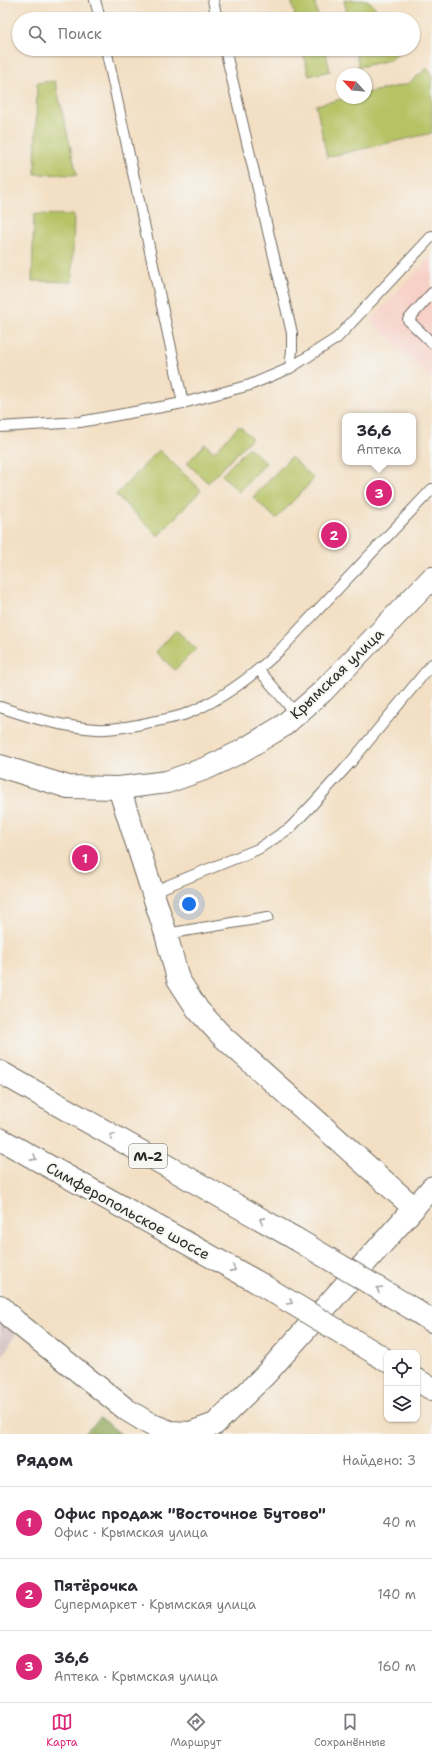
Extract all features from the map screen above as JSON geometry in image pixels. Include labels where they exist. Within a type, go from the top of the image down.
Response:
[{"type":"main road","name":"Крымская улица","points":[[0,766],[68,786],[119,788],[167,782],[207,768],[240,752],[282,726],[322,692],[432,578]]},
{"type":"main road","points":[[0,1306],[15,1321],[127,1410],[150,1424],[170,1432],[190,1433],[215,1424],[265,1375],[414,1208],[222,1036],[198,1010],[178,979],[166,934],[119,788]]},
{"type":"main road","name":"М-2","points":[[0,1072],[296,1239],[432,1321]]},
{"type":"main road","name":"Симферопольское шоссе","points":[[0,1139],[256,1282],[381,1357]]},
{"type":"main road","points":[[420,1382],[432,1389]]},
{"type":"street","points":[[414,1208],[432,1187]]},
{"type":"lane","points":[[95,0],[98,12]]},
{"type":"lane","points":[[213,0],[216,12]]},
{"type":"lane","points":[[108,56],[183,403]]},
{"type":"lane","points":[[227,56],[292,333],[290,368]]},
{"type":"lane","points":[[0,427],[80,422],[183,403],[250,385],[290,368],[337,338],[432,236]]},
{"type":"lane","points":[[432,293],[408,320],[432,343]]},
{"type":"lane","points":[[0,706],[31,718],[62,725],[98,729],[134,726],[183,715],[223,696],[259,670],[281,649],[432,489]]},
{"type":"lane","points":[[152,892],[258,849],[290,828],[351,762],[432,664]]},
{"type":"lane","points":[[259,670],[296,714]]},
{"type":"lane","points":[[166,934],[268,917]]},
{"type":"shaded area","points":[[432,255],[432,380],[370,321]]},
{"type":"shaded area","points":[[0,1316],[18,1331],[0,1360]]},
{"type":"green space","points":[[291,0],[314,0],[317,12],[294,12]]},
{"type":"green space","points":[[344,0],[368,0],[379,12],[347,12]]},
{"type":"green space","points":[[304,56],[327,56],[330,71],[309,76]]},
{"type":"green space","points":[[357,56],[394,56],[390,60],[359,67]]},
{"type":"green space","points":[[427,68],[432,73],[432,133],[327,157],[316,105],[336,100],[336,104],[372,104],[372,92],[408,84]]},
{"type":"green space","points":[[55,81],[77,175],[35,174],[37,83]]},
{"type":"green space","points":[[34,214],[74,215],[72,282],[32,281]]},
{"type":"green space","points":[[239,426],[252,438],[208,483],[187,463],[205,444],[214,452]]},
{"type":"green space","points":[[249,447],[266,463],[239,492],[222,475]]},
{"type":"green space","points":[[159,450],[201,490],[158,536],[116,495]]},
{"type":"green space","points":[[291,457],[314,479],[276,519],[253,497]]},
{"type":"green space","points":[[176,630],[196,649],[175,670],[156,652]]},
{"type":"green space","points":[[100,1418],[121,1434],[84,1434]]},
{"type":"place","name":"36,6","points":[[379,493]]},
{"type":"place","name":"Пятёрочка","points":[[334,535]]},
{"type":"place","name":"Офис продаж \"Восточное Бутово\"","points":[[85,858]]}]
